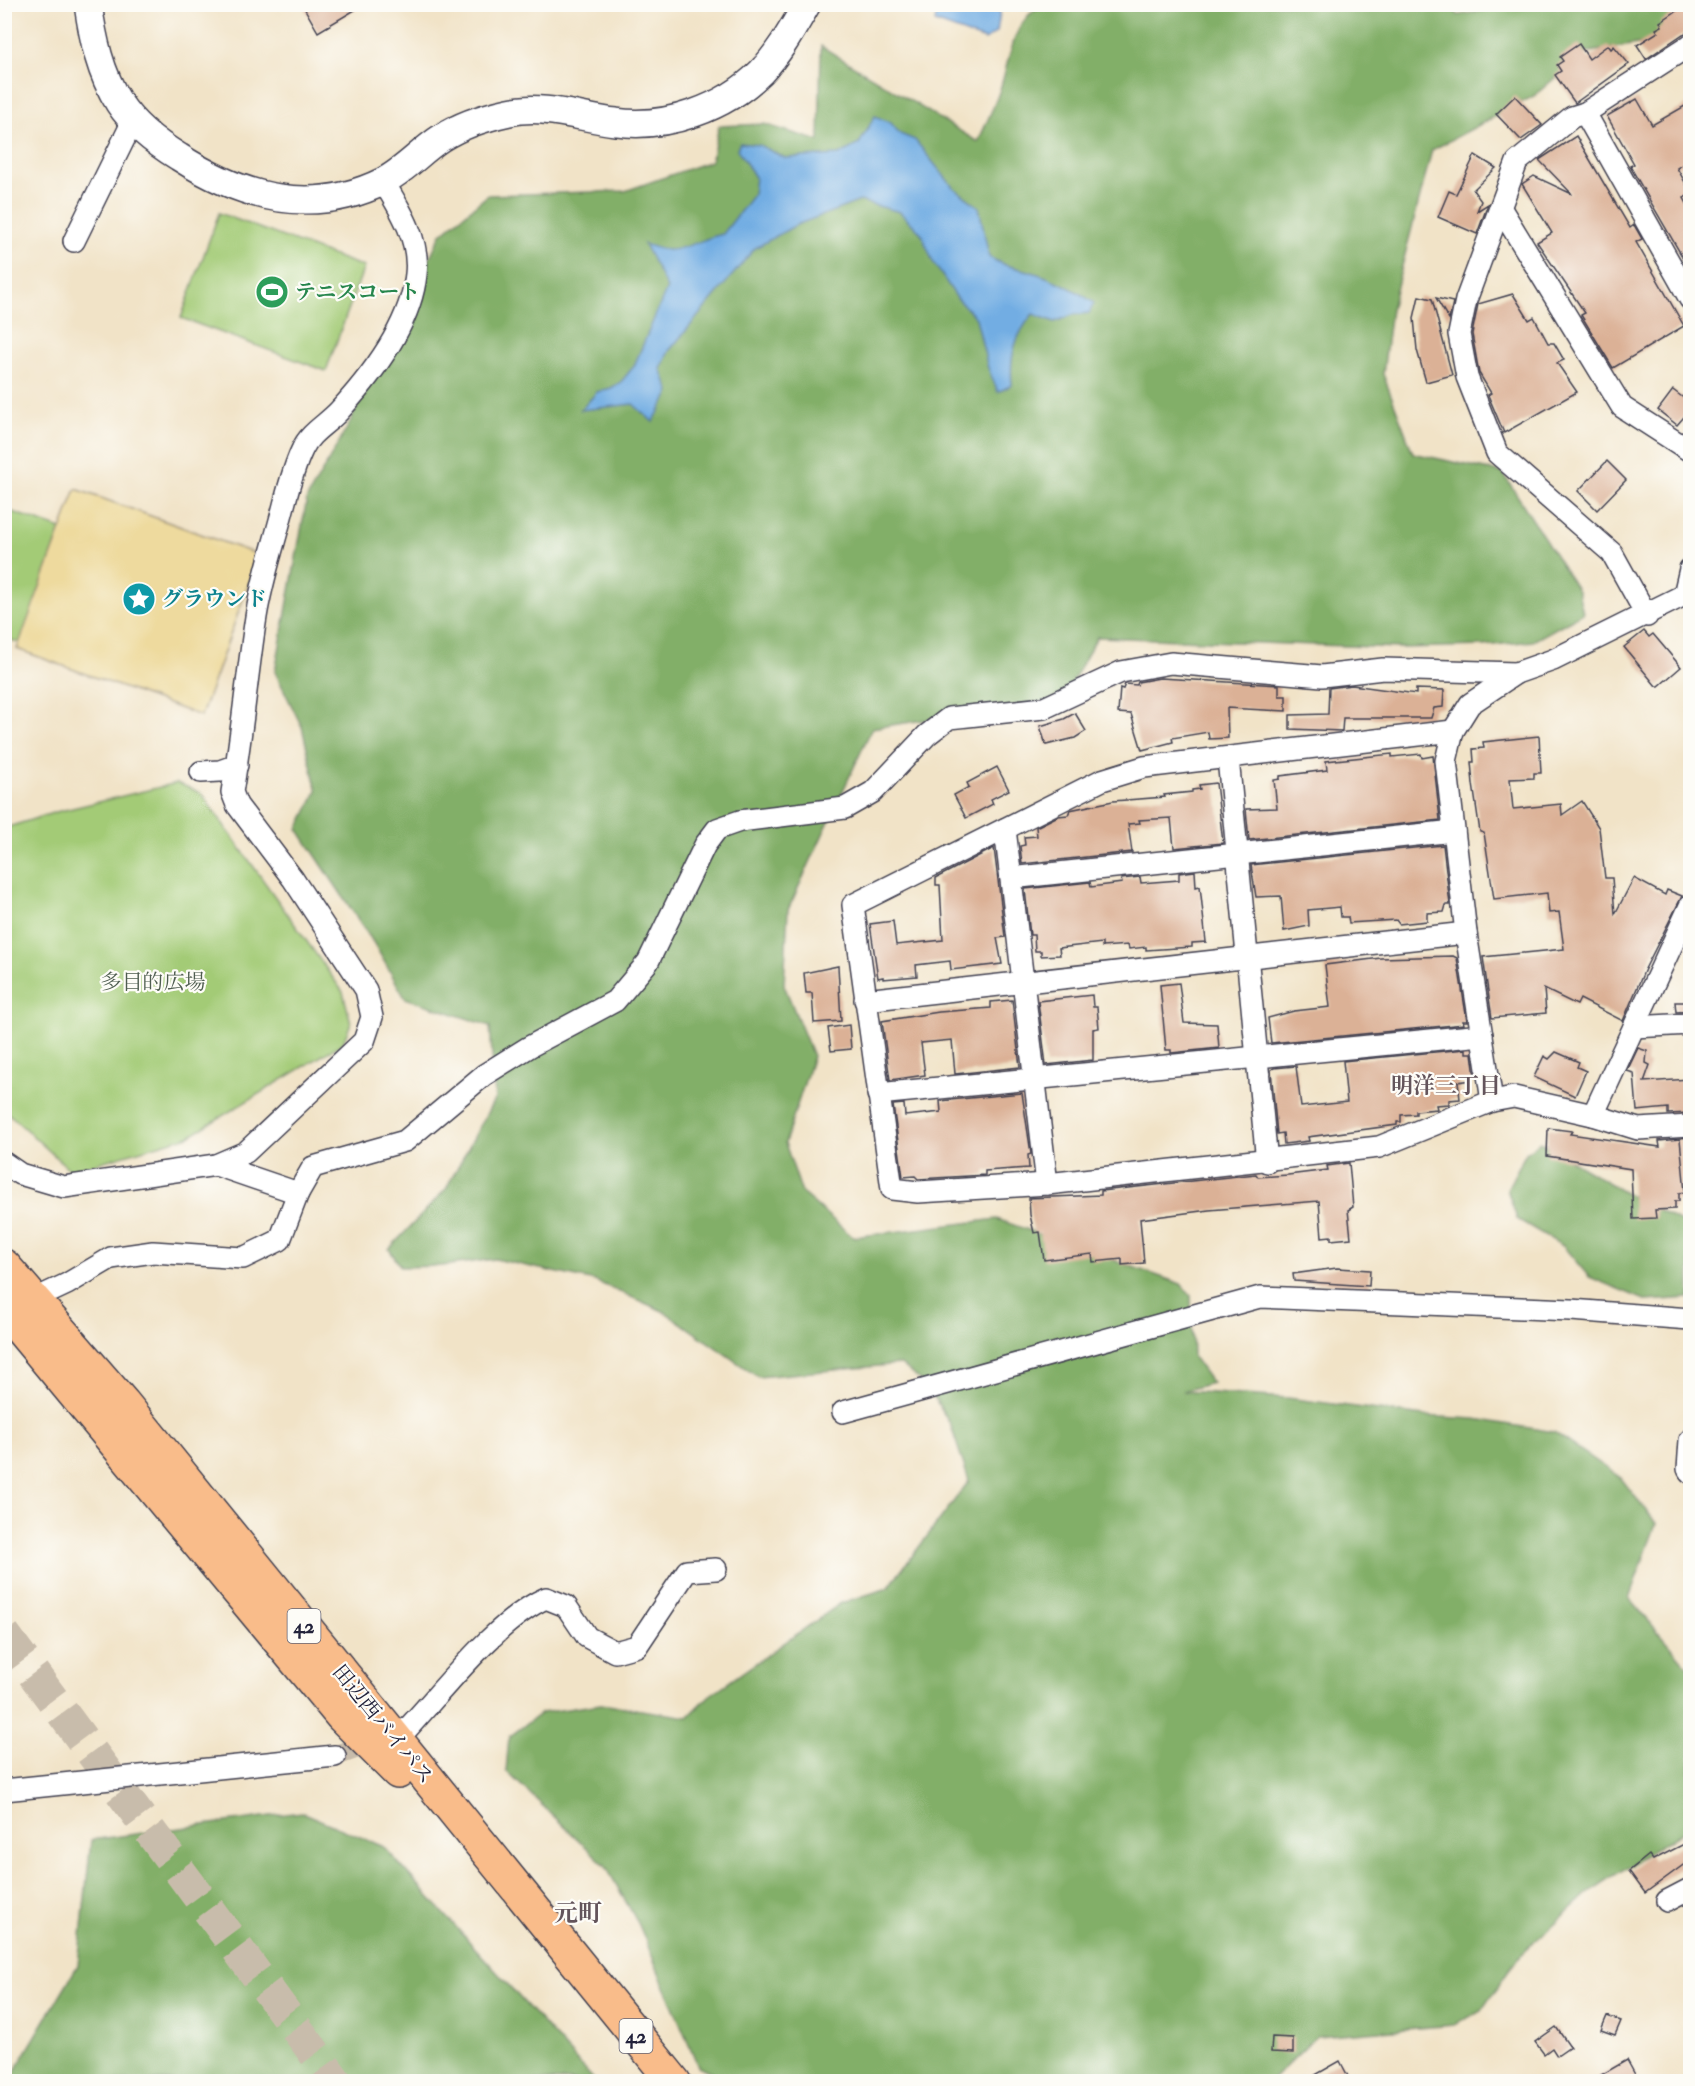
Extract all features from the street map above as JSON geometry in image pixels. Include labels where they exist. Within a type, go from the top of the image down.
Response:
[{"type":"highway","name":"田辺西バイパス","points":[[4,1266],[14,1314],[123,1403],[674,2082]]},
{"type":"street","points":[[88,4],[103,72],[119,102],[133,121],[160,145],[202,172],[250,193],[291,201],[329,200],[384,181],[441,138],[478,120],[511,111],[578,114],[617,123],[652,123],[682,117],[713,106],[739,90],[761,72],[782,46],[807,4]]},
{"type":"street","points":[[1647,616],[1612,553],[1497,453],[1467,378],[1459,334],[1466,300],[1517,162],[1572,117],[1585,113],[1690,45]]},
{"type":"street","points":[[1585,113],[1690,299]]},
{"type":"street","points":[[74,241],[133,121]]},
{"type":"street","points":[[4,1163],[20,1174],[64,1187],[216,1165],[246,1152],[364,1041],[372,1017],[366,990],[293,879],[237,805],[232,792],[256,615],[294,470],[310,435],[328,422],[358,390],[381,357],[402,320],[413,291],[417,273],[407,221],[384,181]]},
{"type":"street","points":[[1501,209],[1622,406],[1690,451]]},
{"type":"street","points":[[1492,1101],[1466,933],[1446,761],[1453,731],[1470,704],[1516,673],[1553,660],[1647,616],[1684,595],[1690,569]]},
{"type":"street","points":[[14,1314],[111,1257],[153,1252],[243,1258],[280,1240],[298,1193],[313,1167],[405,1141],[484,1075],[615,1001],[648,962],[705,844],[717,829],[740,820],[845,808],[873,792],[927,735],[949,718],[1044,708],[1121,672],[1170,663],[1322,676],[1383,669],[1516,673]]},
{"type":"street","points":[[1453,731],[1144,767],[1102,780],[853,905],[892,1189],[918,1192],[1047,1184],[1266,1162],[1379,1147],[1492,1101],[1514,1097],[1593,1115],[1638,1129],[1690,1126]]},
{"type":"street","points":[[1228,758],[1266,1162]]},
{"type":"street","points":[[232,792],[201,772],[220,771],[237,765]]},
{"type":"street","points":[[1005,829],[1047,1184]]},
{"type":"street","points":[[1011,878],[1454,831]]},
{"type":"street","points":[[1593,1115],[1690,906]]},
{"type":"street","points":[[865,1000],[1466,933]]},
{"type":"street","points":[[1634,1028],[1690,1024]]},
{"type":"street","points":[[878,1094],[1482,1035]]},
{"type":"street","points":[[216,1165],[298,1193]]},
{"type":"street","points":[[843,1412],[1260,1297],[1571,1310],[1690,1319]]},
{"type":"street","points":[[1690,1440],[1688,1469],[1690,1472]]},
{"type":"street","points":[[408,1729],[507,1622],[529,1605],[546,1598],[566,1606],[587,1637],[615,1652],[636,1646],[687,1572],[716,1569]]},
{"type":"street","points":[[4,1790],[335,1756]]},
{"type":"street","points":[[1667,1901],[1690,1889]]},
{"type":"green space","points":[[1449,4],[1458,15],[1515,5],[1682,5],[1655,41],[1584,53],[1534,96],[1432,150],[1391,309],[1383,374],[1413,453],[1503,473],[1578,591],[1583,613],[1533,641],[1484,646],[1401,648],[1097,637],[1063,699],[872,728],[788,910],[784,985],[813,1056],[785,1143],[802,1193],[853,1237],[997,1219],[1181,1284],[1191,1296],[1193,1357],[1212,1383],[1183,1391],[1288,1398],[1424,1416],[1475,1419],[1554,1432],[1621,1478],[1656,1524],[1629,1598],[1690,1669],[1690,1826],[1589,1892],[1519,1956],[1482,2010],[1455,2025],[1317,2036],[1271,2081],[731,2082],[698,2066],[639,1925],[605,1865],[506,1771],[509,1737],[541,1713],[601,1704],[688,1717],[709,1696],[841,1603],[888,1588],[969,1481],[951,1426],[929,1388],[901,1364],[758,1377],[665,1312],[595,1281],[495,1259],[442,1266],[401,1267],[389,1249],[446,1189],[495,1098],[490,1026],[405,998],[373,942],[298,829],[317,791],[302,727],[275,672],[307,498],[347,428],[441,234],[488,195],[625,191],[711,161],[719,126],[764,124],[819,141],[821,46],[978,142],[998,95],[1017,33],[1031,12],[1042,5]]},
{"type":"green space","name":"テニスコート","points":[[219,213],[364,267],[326,371],[181,318]]},
{"type":"green space","points":[[4,509],[61,529],[20,643],[5,638]]},
{"type":"green space","name":"多目的広場","points":[[177,783],[201,793],[343,992],[351,1023],[343,1043],[189,1136],[71,1171],[8,1113],[5,1106],[5,828],[56,812]]},
{"type":"green space","points":[[1540,1142],[1643,1203],[1683,1223],[1690,1221],[1690,1298],[1647,1301],[1589,1277],[1563,1246],[1517,1219],[1507,1189],[1526,1153]]},
{"type":"green space","points":[[301,1812],[384,1847],[595,2081],[9,2081],[78,1965],[91,1840]]},
{"type":"sand","name":"グラウンド","points":[[76,489],[259,555],[201,716],[17,649]]},
{"type":"water","points":[[938,5],[1001,5],[997,32],[985,40],[935,22]]},
{"type":"water","points":[[875,116],[891,123],[900,134],[915,140],[953,187],[979,207],[989,257],[1046,277],[1071,289],[1094,303],[1089,313],[1072,315],[1055,322],[1033,314],[1022,330],[1015,347],[1011,365],[1012,385],[998,392],[988,368],[976,318],[957,298],[933,262],[921,233],[900,212],[860,201],[796,225],[755,248],[669,351],[661,369],[670,392],[653,422],[633,404],[581,410],[597,392],[621,382],[634,366],[667,288],[644,244],[674,250],[723,234],[753,195],[755,177],[737,149],[740,143],[759,145],[785,158],[839,155],[859,144]]},
{"type":"building","points":[[302,4],[365,4],[318,32]]},
{"type":"building","points":[[1690,4],[1690,32],[1683,34],[1646,59],[1637,45],[1658,32],[1656,29],[1662,26],[1660,22]]},
{"type":"building","points":[[1579,44],[1589,59],[1608,45],[1611,49],[1614,46],[1629,64],[1575,103],[1555,75],[1561,71],[1557,65],[1563,61],[1560,57]]},
{"type":"building","points":[[1515,96],[1542,125],[1521,140],[1496,114]]},
{"type":"building","points":[[1637,99],[1652,125],[1690,103],[1690,160],[1677,168],[1690,191],[1690,194],[1684,198],[1690,209],[1690,270],[1630,166],[1634,164],[1607,116]]},
{"type":"building","points":[[1576,136],[1630,228],[1634,225],[1642,239],[1636,242],[1684,326],[1613,368],[1581,315],[1585,313],[1537,242],[1552,233],[1522,184],[1534,176],[1572,194],[1539,160]]},
{"type":"building","points":[[1475,155],[1496,168],[1473,190],[1481,201],[1477,211],[1488,204],[1477,234],[1438,217],[1449,191],[1456,194]]},
{"type":"building","points":[[1513,294],[1529,320],[1534,317],[1548,343],[1554,343],[1564,360],[1557,363],[1577,392],[1504,433],[1488,395],[1491,393],[1479,373],[1472,334],[1478,304]]},
{"type":"building","points":[[1419,296],[1432,299],[1452,375],[1426,382],[1417,350],[1414,318]]},
{"type":"building","points":[[1436,298],[1453,302],[1449,320]]},
{"type":"building","points":[[1673,390],[1690,403],[1690,410],[1677,425],[1658,410]]},
{"type":"building","points":[[1607,461],[1626,480],[1597,510],[1578,491]]},
{"type":"building","points":[[1644,631],[1649,637],[1653,634],[1681,667],[1659,686],[1656,686],[1624,647]]},
{"type":"building","points":[[1160,678],[1279,685],[1279,696],[1286,696],[1286,711],[1227,708],[1228,738],[1209,739],[1208,732],[1172,738],[1173,742],[1142,750],[1131,714],[1118,713],[1120,688],[1123,689],[1125,684],[1137,685],[1138,682]]},
{"type":"building","points":[[1352,685],[1416,694],[1416,689],[1444,690],[1443,707],[1434,708],[1431,718],[1343,718],[1342,731],[1290,729],[1290,715],[1328,714],[1329,688]]},
{"type":"building","points":[[1075,713],[1086,731],[1075,738],[1046,745],[1040,726]]},
{"type":"building","points":[[1539,736],[1541,773],[1534,773],[1534,778],[1510,779],[1513,809],[1561,804],[1562,815],[1582,801],[1599,828],[1605,878],[1612,878],[1615,914],[1634,878],[1665,895],[1667,890],[1682,896],[1645,969],[1623,1021],[1580,999],[1577,1005],[1544,989],[1546,1013],[1492,1018],[1483,957],[1564,949],[1559,912],[1549,913],[1547,893],[1494,899],[1484,833],[1480,832],[1473,784],[1471,762],[1474,762],[1473,749],[1484,748],[1483,742]]},
{"type":"building","points":[[1392,754],[1392,757],[1421,754],[1422,758],[1433,756],[1440,820],[1249,840],[1246,809],[1277,808],[1274,780],[1280,779],[1280,776],[1327,770],[1326,761]]},
{"type":"building","points":[[997,767],[1009,790],[991,799],[993,804],[966,818],[954,795],[969,787],[967,783]]},
{"type":"building","points":[[1216,783],[1223,843],[1174,848],[1171,818],[1139,820],[1140,823],[1128,824],[1132,852],[1022,864],[1020,846],[1025,845],[1024,837],[1037,836],[1036,827],[1058,816],[1068,815],[1070,810],[1113,801],[1165,797],[1164,795],[1192,792],[1192,790],[1200,789],[1199,785]]},
{"type":"building","points":[[1443,845],[1450,905],[1446,905],[1444,912],[1427,913],[1427,921],[1399,924],[1396,920],[1349,923],[1348,917],[1341,917],[1340,907],[1308,910],[1309,926],[1284,931],[1281,896],[1256,897],[1251,865]]},
{"type":"building","points":[[994,848],[1005,937],[997,938],[1002,964],[951,970],[950,961],[916,965],[917,976],[878,978],[870,924],[893,921],[896,945],[943,940],[940,885],[936,885],[936,878]]},
{"type":"building","points":[[1195,871],[1196,887],[1200,886],[1206,942],[1192,943],[1192,947],[1146,950],[1146,947],[1129,949],[1128,945],[1102,947],[1102,943],[1059,948],[1060,955],[1041,956],[1041,951],[1035,951],[1034,935],[1030,935],[1025,889],[1090,882],[1091,887],[1122,883],[1121,879],[1140,877],[1141,883],[1179,880],[1179,873]]},
{"type":"building","points":[[1453,956],[1457,958],[1467,1021],[1463,1021],[1464,1024],[1271,1043],[1268,1018],[1294,1011],[1330,1007],[1325,965],[1381,958]]},
{"type":"building","points":[[838,966],[841,1021],[814,1023],[812,993],[806,993],[804,973]]},
{"type":"building","points":[[1179,983],[1184,1023],[1217,1024],[1219,1048],[1171,1053],[1171,1050],[1166,1050],[1160,985]]},
{"type":"building","points":[[1092,995],[1093,1007],[1097,1007],[1099,1028],[1093,1029],[1093,1060],[1046,1065],[1038,1001]]},
{"type":"building","points":[[1012,1000],[1020,1067],[955,1074],[952,1040],[921,1043],[925,1075],[890,1080],[882,1021],[939,1012],[991,1008],[991,1002]]},
{"type":"building","points":[[1675,1002],[1690,1002],[1690,1011],[1676,1012]]},
{"type":"building","points":[[849,1025],[851,1049],[831,1051],[828,1028]]},
{"type":"building","points":[[1638,1048],[1647,1051],[1646,1063],[1650,1065],[1644,1082],[1690,1079],[1690,1113],[1668,1114],[1668,1108],[1637,1111],[1634,1073],[1627,1071]]},
{"type":"building","points":[[1466,1049],[1466,1053],[1472,1053],[1475,1077],[1472,1077],[1472,1080],[1458,1082],[1460,1099],[1449,1100],[1449,1104],[1436,1105],[1437,1109],[1416,1111],[1416,1114],[1401,1115],[1401,1122],[1397,1122],[1397,1125],[1308,1137],[1309,1141],[1284,1144],[1283,1133],[1277,1134],[1271,1070],[1274,1068],[1296,1066],[1301,1107],[1347,1102],[1343,1061]]},
{"type":"building","points":[[1556,1052],[1579,1062],[1577,1067],[1586,1071],[1575,1096],[1534,1077],[1544,1056],[1549,1059]]},
{"type":"building","points":[[1022,1093],[1031,1154],[1028,1155],[1029,1168],[985,1171],[985,1175],[918,1179],[915,1176],[903,1177],[893,1105],[904,1104],[905,1116],[941,1112],[940,1101]]},
{"type":"building","points":[[1548,1128],[1572,1131],[1570,1134],[1660,1147],[1659,1141],[1680,1139],[1685,1192],[1679,1193],[1679,1201],[1675,1201],[1675,1209],[1655,1210],[1656,1218],[1633,1219],[1631,1169],[1547,1156]]},
{"type":"building","points":[[1349,1163],[1353,1207],[1348,1210],[1351,1238],[1331,1240],[1331,1236],[1322,1237],[1319,1201],[1209,1210],[1140,1219],[1144,1263],[1122,1265],[1122,1259],[1093,1262],[1092,1254],[1044,1260],[1040,1232],[1034,1233],[1030,1215],[1029,1198],[1101,1195],[1101,1191],[1256,1174],[1258,1177],[1288,1175],[1328,1170],[1327,1166]]},
{"type":"building","points":[[1337,1268],[1370,1270],[1369,1286],[1294,1281],[1293,1274]]},
{"type":"building","points":[[1684,1844],[1690,1860],[1645,1893],[1629,1871],[1649,1855],[1653,1860]]},
{"type":"building","points":[[1607,2016],[1621,2021],[1615,2035],[1601,2030]]},
{"type":"building","points":[[1556,2027],[1570,2047],[1557,2056],[1552,2048],[1544,2054],[1535,2042]]},
{"type":"building","points":[[1272,2037],[1293,2038],[1293,2053],[1271,2052]]},
{"type":"building","points":[[1627,2060],[1639,2082],[1589,2082]]},
{"type":"building","points":[[1340,2061],[1351,2082],[1303,2082]]},
{"type":"tunnel","points":[[4,1634],[336,2082]]},
{"type":"tunnel","points":[[335,1756],[380,1739]]},
{"type":"place","name":"テニスコート","points":[[272,292]]},
{"type":"place","name":"グラウンド","points":[[139,599]]},
{"type":"district","name":"明洋三丁目","points":[[1446,1085]]},
{"type":"district","name":"元町","points":[[578,1913]]}]
